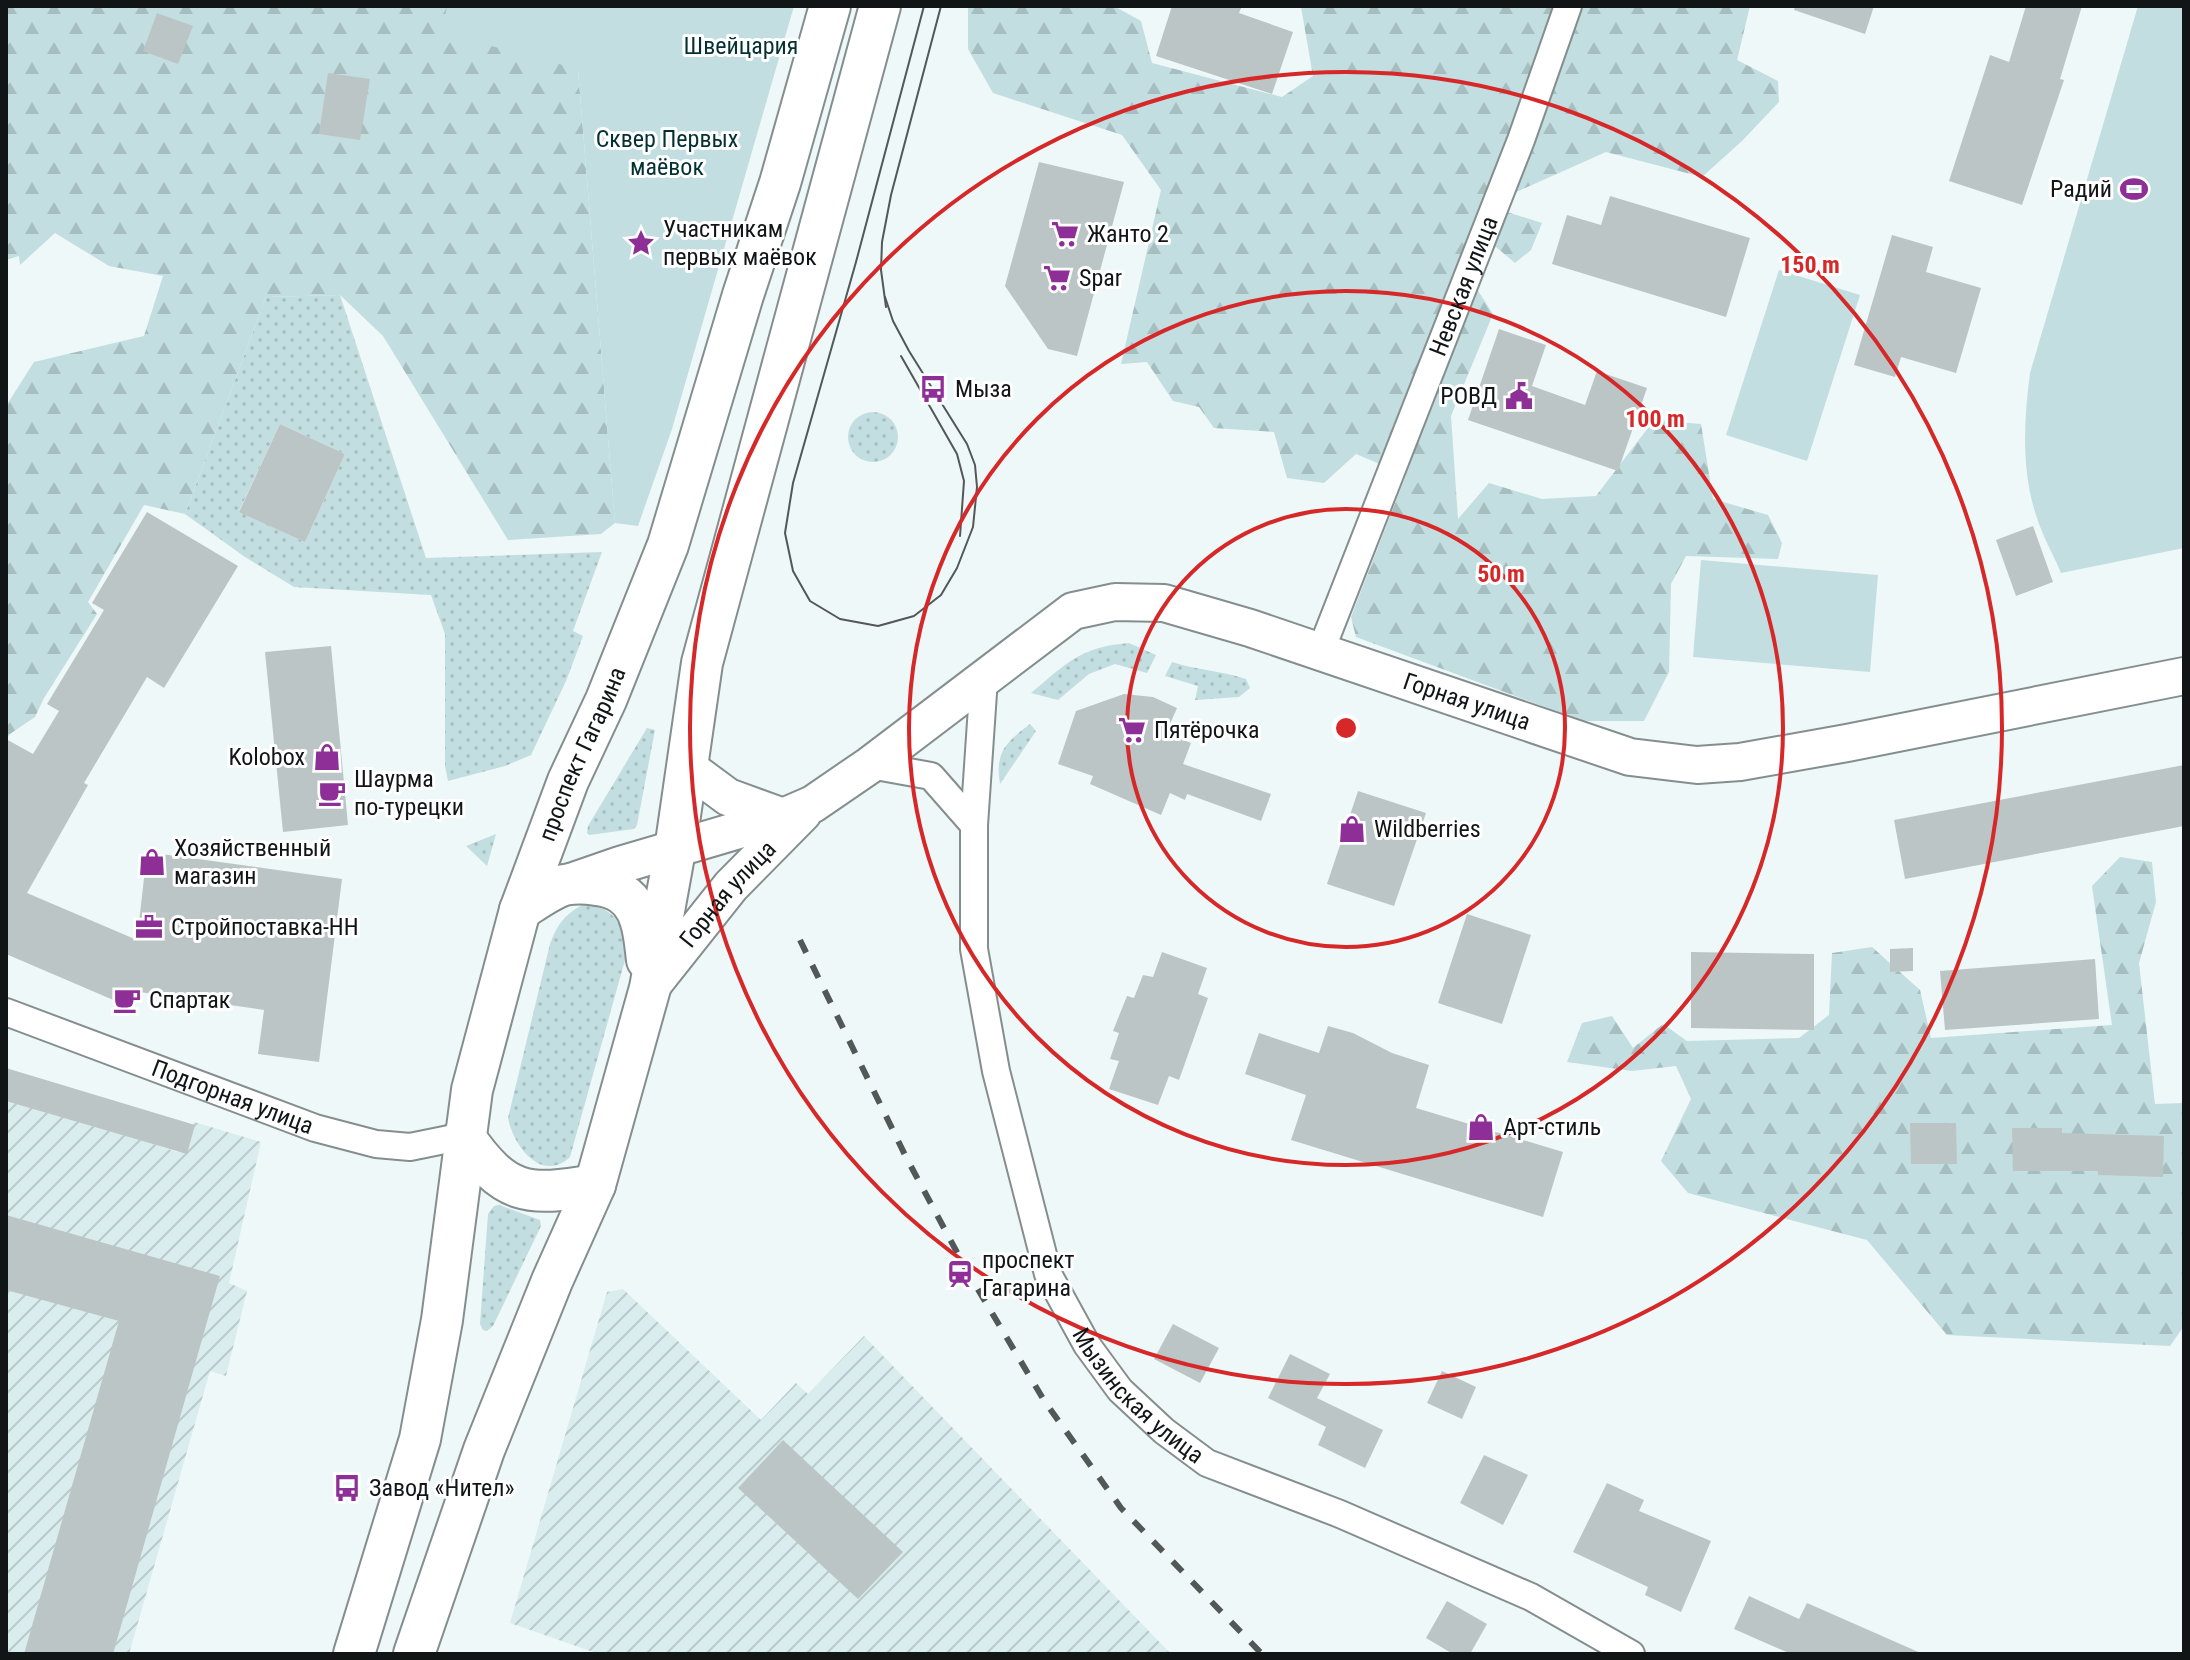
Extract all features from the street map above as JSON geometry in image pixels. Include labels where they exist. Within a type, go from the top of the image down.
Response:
[{"type":"main road","name":"проспект Гагарина","points":[[354,1654],[420,1439],[442,1320],[472,1090],[520,910],[568,781],[606,700],[668,545],[780,183],[830,6]]},
{"type":"main road","points":[[414,1654],[484,1450],[552,1281],[595,1185],[650,988],[675,850],[702,663],[880,6]]},
{"type":"main road","name":"Горная улица","points":[[563,885],[798,810],[870,765],[1073,611],[1115,602],[1164,603],[1630,757],[1697,765],[1740,762],[2184,676]]},
{"type":"main road","points":[[686,766],[728,797],[798,810]]},
{"type":"main road","name":"Горная улица","points":[[650,988],[731,886],[798,810]]},
{"type":"main road","points":[[520,910],[563,885],[587,883],[609,886],[629,898],[638,913],[644,932],[650,988]]},
{"type":"main road","points":[[464,1136],[485,1165],[511,1185],[549,1193],[595,1185]]},
{"type":"street","name":"Невская улица","points":[[1320,653],[1521,140],[1568,6]]},
{"type":"street","name":"Мызинская улица","points":[[984,678],[974,825],[974,949],[996,1071],[1048,1274],[1087,1345],[1120,1390],[1164,1431],[1207,1463],[1340,1514],[1531,1597],[1631,1654]]},
{"type":"street","points":[[870,765],[931,776],[974,825]]},
{"type":"street","name":"Подгорная улица","points":[[6,1012],[315,1128],[376,1144],[410,1147],[464,1136]]},
{"type":"shaded area","points":[[6,1094],[177,1152],[194,1122],[261,1142],[229,1283],[247,1291],[226,1376],[210,1371],[129,1654],[6,1654]]},
{"type":"shaded area","points":[[623,1289],[761,1420],[796,1383],[808,1394],[864,1336],[1171,1654],[599,1654],[510,1623],[607,1292]]},
{"type":"green space","points":[[6,6],[794,6],[578,69],[615,523],[601,534],[508,540],[383,336],[340,295],[266,297],[185,514],[144,505],[88,602],[97,614],[35,717],[6,740],[6,406],[34,362],[144,336],[163,276],[109,266],[55,233],[20,265],[19,256],[6,260]]},
{"type":"green space","name":"Сквер Первых маёвок","points":[[447,6],[794,6],[672,429],[638,526],[615,523],[578,69],[442,33]]},
{"type":"green space","points":[[968,6],[1114,6],[1141,21],[1152,63],[1282,97],[1313,76],[1301,7],[1750,6],[1737,60],[1778,81],[1779,102],[1742,141],[1702,177],[1606,152],[1514,193],[1507,212],[1542,223],[1531,250],[1515,263],[1496,247],[1464,269],[1493,314],[1451,416],[1458,519],[1489,483],[1542,499],[1596,496],[1654,420],[1701,424],[1713,499],[1768,515],[1782,543],[1778,559],[1686,556],[1671,584],[1669,672],[1644,721],[1583,721],[1356,637],[1351,617],[1406,475],[1356,454],[1324,483],[1287,478],[1274,432],[1214,428],[1199,407],[1173,401],[1147,362],[1121,364],[1161,190],[1122,135],[993,93],[968,49]]},
{"type":"green space","name":"Радий","points":[[2138,6],[2184,6],[2184,548],[2061,573],[2038,522],[2028,480],[2025,426],[2030,373]]},
{"type":"green space","points":[[1779,270],[1860,295],[1807,461],[1726,435]]},
{"type":"green space","points":[[340,295],[426,558],[602,552],[573,631],[583,636],[566,681],[531,755],[505,766],[448,781],[445,766],[445,634],[431,595],[294,587],[185,514],[266,297]],"holes":[[[280,424],[345,454],[305,542],[239,511]]]},
{"type":"green space","points":[[873,412],[891,419],[898,437],[891,455],[873,462],[855,455],[848,437],[855,419]]},
{"type":"green space","points":[[1701,560],[1878,575],[1870,672],[1693,657]]},
{"type":"green space","points":[[1129,643],[1156,655],[1147,673],[1115,664],[1089,674],[1058,700],[1031,693],[1075,658],[1098,648]]},
{"type":"green space","points":[[1172,662],[1246,679],[1250,688],[1239,697],[1195,700],[1198,686],[1165,676]]},
{"type":"green space","points":[[1030,724],[1036,731],[1000,784],[999,764],[1004,749]]},
{"type":"green space","points":[[647,728],[655,730],[637,825],[634,829],[589,835],[588,826]]},
{"type":"green space","points":[[496,834],[487,866],[466,846]]},
{"type":"green space","points":[[2120,857],[2152,862],[2156,902],[2139,963],[2155,1104],[2184,1103],[2184,1326],[2170,1346],[1947,1335],[1867,1240],[1688,1193],[1661,1161],[1691,1099],[1676,1066],[1632,1071],[1567,1062],[1582,1023],[1612,1016],[1633,1048],[1663,1024],[1687,1041],[1799,1038],[1829,1015],[1832,953],[1872,947],[1920,990],[1931,1038],[2112,1025],[2092,886]]},
{"type":"green space","points":[[582,905],[603,909],[617,920],[625,960],[570,1157],[549,1166],[539,1164],[522,1149],[508,1118],[550,944],[562,921]]},
{"type":"green space","points":[[499,1205],[540,1220],[541,1226],[493,1326],[487,1331],[480,1324],[488,1214]]},
{"type":"building","points":[[1172,6],[1242,6],[1239,13],[1293,32],[1272,94],[1156,56]]},
{"type":"building","points":[[1795,6],[1874,6],[1865,34],[1794,10]]},
{"type":"building","points":[[2026,6],[2082,6],[2060,79],[2064,80],[2022,205],[1949,181],[1990,55],[2009,62]]},
{"type":"building","points":[[157,13],[193,26],[178,64],[143,51]]},
{"type":"building","points":[[328,73],[370,79],[360,140],[319,134]]},
{"type":"building","name":"Жанто 2","points":[[1039,162],[1124,182],[1077,356],[1048,349],[1005,286]]},
{"type":"building","points":[[1610,196],[1750,238],[1726,317],[1552,264],[1567,215],[1601,225]]},
{"type":"building","points":[[1892,235],[1933,247],[1926,272],[1981,288],[1956,373],[1901,357],[1895,377],[1854,365]]},
{"type":"building","name":"РОВД","points":[[1499,329],[1546,345],[1532,386],[1585,405],[1597,371],[1647,388],[1618,471],[1468,420]]},
{"type":"building","points":[[280,424],[345,454],[305,542],[239,512]]},
{"type":"building","points":[[147,512],[238,566],[164,688],[147,677],[84,783],[88,785],[27,893],[137,940],[147,852],[342,879],[319,1062],[258,1054],[264,1010],[133,991],[132,1008],[6,954],[6,739],[33,754],[59,711],[47,704],[104,610],[92,603]]},
{"type":"building","points":[[2033,526],[2053,582],[2016,596],[1996,540]]},
{"type":"building","points":[[331,646],[348,825],[283,832],[265,652]]},
{"type":"building","points":[[1124,694],[1153,697],[1177,708],[1166,733],[1191,743],[1183,764],[1271,794],[1261,821],[1187,794],[1185,800],[1170,793],[1161,815],[1090,784],[1093,776],[1058,764],[1076,711]]},
{"type":"building","points":[[2184,765],[2184,826],[1905,879],[1894,820]]},
{"type":"building","points":[[1358,791],[1426,813],[1394,906],[1327,884]]},
{"type":"building","points":[[1467,914],[1531,935],[1502,1024],[1438,1003]]},
{"type":"building","points":[[1913,948],[1913,971],[1890,972],[1890,949]]},
{"type":"building","points":[[1162,952],[1207,968],[1198,994],[1208,998],[1179,1080],[1169,1076],[1158,1105],[1109,1089],[1119,1061],[1110,1059],[1119,1033],[1113,1031],[1127,996],[1134,998],[1143,975],[1153,977]]},
{"type":"building","points":[[1691,952],[1814,954],[1814,1030],[1691,1028]]},
{"type":"building","points":[[2095,959],[2099,1019],[1945,1030],[1940,971]]},
{"type":"building","points":[[1328,1026],[1353,1033],[1392,1053],[1429,1065],[1416,1108],[1563,1152],[1543,1217],[1291,1140],[1306,1095],[1245,1074],[1259,1033],[1319,1053]]},
{"type":"building","points":[[6,1068],[195,1125],[187,1154],[6,1101]]},
{"type":"building","points":[[1910,1123],[1956,1123],[1957,1164],[1911,1164]]},
{"type":"building","points":[[2012,1128],[2062,1128],[2062,1133],[2164,1136],[2163,1177],[2098,1175],[2098,1171],[2013,1171]]},
{"type":"building","points":[[6,1215],[220,1276],[113,1654],[24,1654],[119,1321],[6,1290]]},
{"type":"building","points":[[1173,1324],[1219,1348],[1200,1383],[1154,1359]]},
{"type":"building","points":[[1290,1354],[1330,1374],[1317,1398],[1383,1430],[1365,1468],[1318,1445],[1326,1427],[1268,1398]]},
{"type":"building","points":[[1442,1371],[1476,1387],[1462,1419],[1427,1403]]},
{"type":"building","points":[[783,1440],[903,1552],[858,1599],[738,1488]]},
{"type":"building","points":[[1484,1455],[1528,1475],[1503,1525],[1460,1503]]},
{"type":"building","points":[[1607,1483],[1644,1500],[1639,1511],[1711,1541],[1681,1612],[1645,1595],[1648,1587],[1573,1552]]},
{"type":"building","points":[[1749,1596],[1799,1619],[1807,1603],[1923,1654],[1791,1654],[1734,1629]]},
{"type":"building","points":[[1447,1601],[1487,1624],[1470,1654],[1453,1654],[1426,1638]]},
{"type":"tram line","points":[[885,297],[893,321],[909,351],[967,444],[975,465],[977,487],[973,527],[957,568],[941,595],[914,616],[878,626],[840,619],[810,601],[793,571],[785,533],[793,483],[924,6]]},
{"type":"tram line","points":[[886,307],[881,270],[882,242],[891,195],[941,6]]},
{"type":"tram line","points":[[901,356],[957,454],[964,481],[960,536]]},
{"type":"railway","points":[[800,940],[906,1157],[967,1271],[1045,1402],[1121,1508],[1262,1654]]},
{"type":"place","name":"Радий","points":[[2134,189]]},
{"type":"place","name":"Жанто 2","points":[[1065,234]]},
{"type":"place","name":"Участникам первых маёвок","points":[[641,243]]},
{"type":"place","name":"Spar","points":[[1057,278]]},
{"type":"place","name":"Мыза","points":[[933,389]]},
{"type":"place","name":"РОВД","points":[[1519,396]]},
{"type":"place","name":"Пятёрочка","points":[[1132,730]]},
{"type":"place","name":"Kolobox","points":[[327,757]]},
{"type":"place","name":"Шаурма по-турецки","points":[[332,793]]},
{"type":"place","name":"Wildberries","points":[[1352,829]]},
{"type":"place","name":"Хозяйственный магазин","points":[[152,862]]},
{"type":"place","name":"Стройпоставка-НН","points":[[149,927]]},
{"type":"place","name":"Спартак","points":[[127,1000]]},
{"type":"place","name":"Арт-стиль","points":[[1481,1127]]},
{"type":"place","name":"проспект Гагарина","points":[[960,1274]]},
{"type":"place","name":"Завод «Нител»","points":[[347,1488]]},
{"type":"park label","name":"Швейцария","points":[[741,46]]}]
